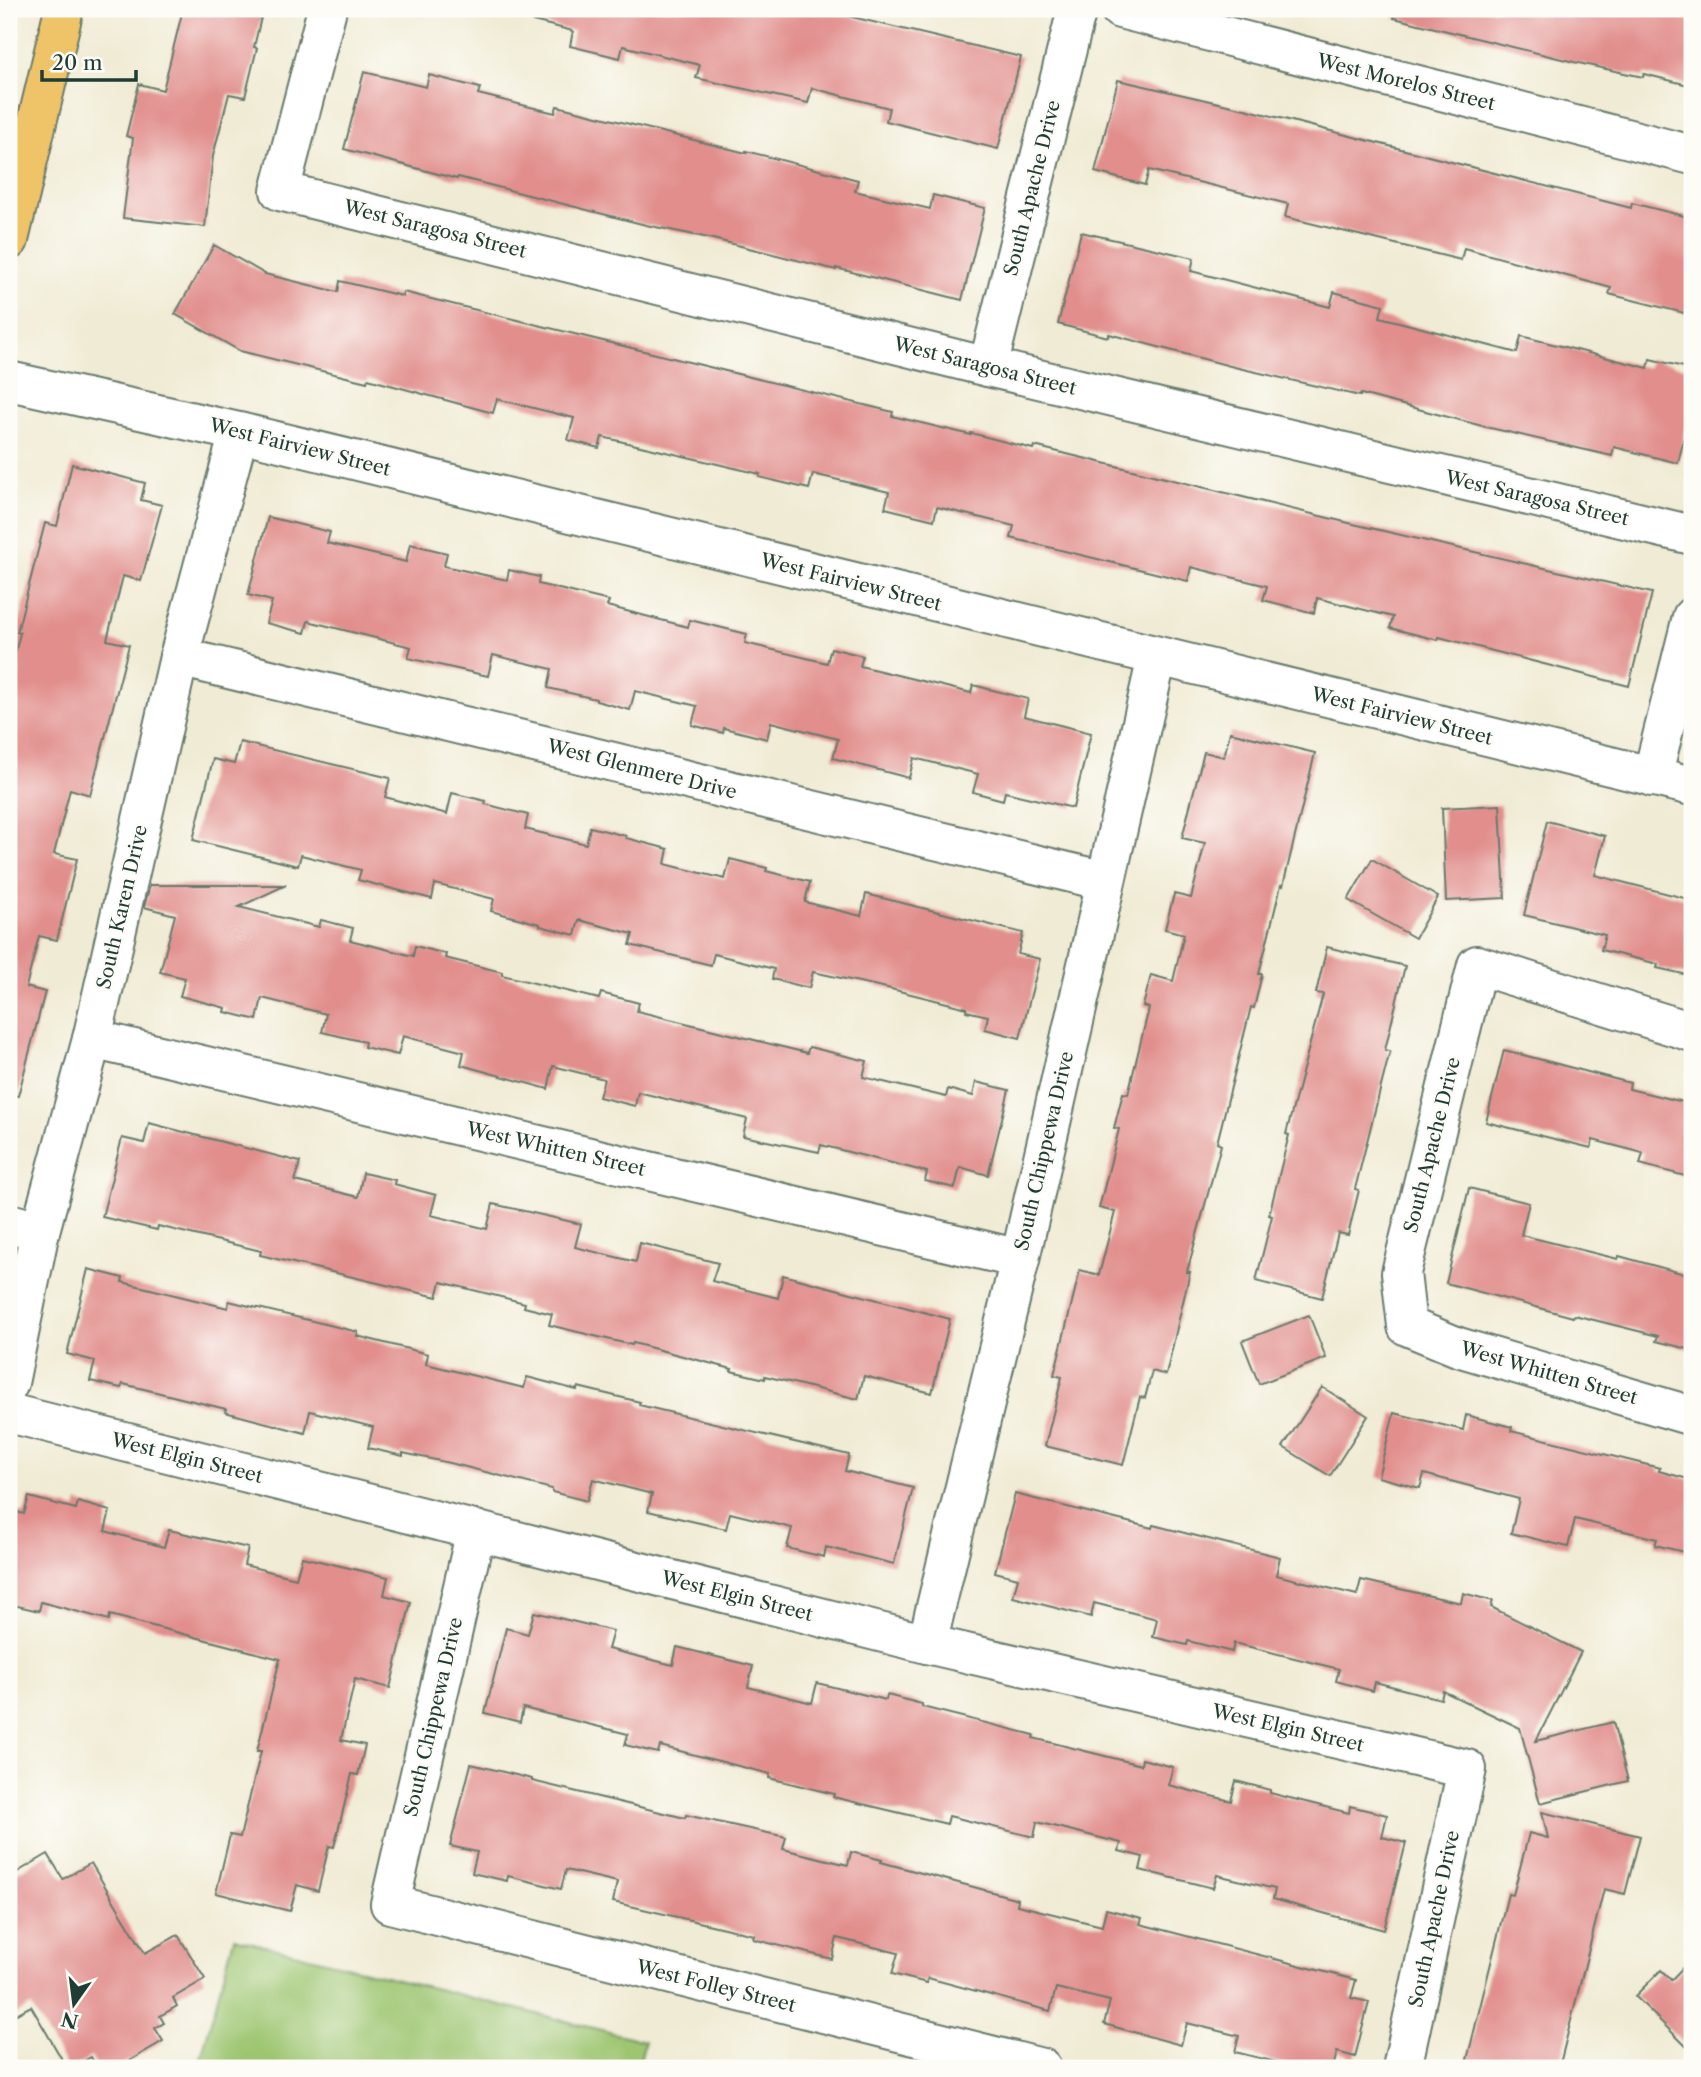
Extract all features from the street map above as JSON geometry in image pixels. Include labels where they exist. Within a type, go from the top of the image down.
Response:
[{"type":"main road","points":[[9,240],[64,9]]},
{"type":"street","name":"West Saragosa Street","points":[[327,9],[280,191],[988,367],[1692,535]]},
{"type":"street","name":"South Apache Drive","points":[[988,367],[1077,9]]},
{"type":"street","name":"West Morelos Street","points":[[1120,9],[1692,155]]},
{"type":"street","name":"West Fairview Street","points":[[9,381],[239,432],[1692,786]]},
{"type":"street","name":"South Karen Drive","points":[[9,1382],[24,1227],[92,1039],[179,657],[239,432]]},
{"type":"street","points":[[1652,777],[1692,617]]},
{"type":"street","name":"West Glenmere Drive","points":[[179,657],[1105,881]]},
{"type":"street","name":"South Chippewa Drive","points":[[927,1644],[1020,1259],[1157,657]]},
{"type":"street","name":"South Apache Drive","points":[[1407,1326],[1401,1273],[1477,965],[1692,1032]]},
{"type":"street","name":"West Whitten Street","points":[[92,1039],[1020,1259]]},
{"type":"street","name":"West Whitten Street","points":[[1407,1326],[1458,1347],[1692,1416]]},
{"type":"street","name":"West Elgin Street","points":[[9,1413],[927,1644],[1467,1769]]},
{"type":"street","name":"South Chippewa Drive","points":[[390,1904],[476,1530]]},
{"type":"street","name":"South Apache Drive","points":[[1402,2068],[1467,1769]]},
{"type":"street","name":"West Folley Street","points":[[390,1904],[1042,2068]]},
{"type":"green space","points":[[234,1938],[645,2041],[638,2068],[198,2068]]},
{"type":"building","points":[[183,9],[263,9],[245,97],[229,94],[213,156],[205,227],[123,218],[133,138],[126,136],[139,84],[163,90]]},
{"type":"building","points":[[523,9],[818,9],[1021,57],[998,149],[886,121],[889,108],[812,88],[808,103],[696,78],[700,65],[623,46],[620,58],[570,46],[573,31],[521,18]]},
{"type":"building","points":[[1396,9],[1692,9],[1692,86],[1644,74],[1643,77],[1574,62],[1394,18]]},
{"type":"building","points":[[364,72],[426,87],[429,75],[480,88],[478,94],[555,113],[557,106],[746,151],[858,180],[855,191],[930,209],[933,195],[985,208],[962,300],[458,177],[457,179],[344,149]]},
{"type":"building","points":[[1118,80],[1245,109],[1631,208],[1632,203],[1692,218],[1692,315],[1609,294],[1611,288],[1464,248],[1461,260],[1285,217],[1288,204],[1149,170],[1145,185],[1095,172]]},
{"type":"building","points":[[1081,232],[1194,258],[1191,271],[1330,307],[1334,292],[1383,305],[1380,317],[1517,353],[1521,336],[1648,368],[1650,359],[1692,369],[1692,406],[1678,463],[1614,447],[1612,456],[1361,394],[1360,396],[1234,367],[1109,334],[1108,337],[1058,324]]},
{"type":"building","points":[[214,245],[265,274],[338,292],[340,281],[402,296],[403,292],[893,412],[892,416],[1033,449],[1034,446],[1652,593],[1629,686],[1439,637],[1438,640],[1390,628],[1393,617],[1317,598],[1314,613],[1263,600],[1267,586],[1191,567],[1188,581],[1011,538],[1014,526],[937,507],[934,520],[885,508],[889,492],[813,474],[809,489],[759,477],[760,474],[602,437],[599,448],[568,440],[574,418],[497,399],[493,413],[368,379],[367,382],[240,351],[175,314]]},
{"type":"building","points":[[72,464],[145,483],[141,500],[162,505],[141,581],[123,576],[107,640],[129,645],[90,795],[70,789],[54,854],[77,859],[57,940],[39,936],[26,987],[45,992],[18,1096],[9,1095],[9,678],[20,633],[17,632],[45,523],[57,526]]},
{"type":"building","points":[[268,517],[330,532],[327,543],[406,562],[410,544],[447,553],[444,566],[507,580],[509,570],[539,577],[538,584],[609,601],[607,606],[688,627],[690,620],[747,634],[745,643],[827,663],[831,648],[863,656],[860,666],[971,693],[973,685],[1028,699],[1024,716],[1091,733],[1073,808],[1005,792],[1003,800],[973,792],[978,774],[914,758],[909,778],[833,758],[838,739],[771,722],[767,739],[724,728],[723,733],[692,725],[697,706],[635,691],[630,710],[548,688],[552,669],[493,655],[488,676],[408,658],[411,647],[308,621],[305,633],[266,623],[272,601],[248,595]]},
{"type":"building","points":[[1230,732],[1315,753],[1259,974],[1262,974],[1254,1008],[1251,1007],[1217,1143],[1221,1145],[1187,1272],[1190,1272],[1166,1375],[1152,1371],[1145,1398],[1140,1397],[1123,1465],[1045,1446],[1062,1377],[1054,1375],[1080,1270],[1099,1275],[1115,1212],[1099,1208],[1119,1129],[1114,1128],[1123,1093],[1128,1094],[1149,1008],[1143,1006],[1151,975],[1173,981],[1184,934],[1165,929],[1174,894],[1191,898],[1205,843],[1182,838],[1204,752],[1224,757]]},
{"type":"building","points":[[240,742],[390,778],[385,797],[447,814],[452,793],[528,815],[525,829],[586,844],[590,827],[626,836],[668,849],[665,864],[725,879],[730,859],[767,868],[766,871],[810,882],[805,902],[861,916],[866,894],[1023,933],[1018,954],[1040,959],[1020,1038],[985,1029],[988,1016],[966,1011],[967,1008],[887,988],[813,972],[809,988],[772,979],[774,969],[714,954],[711,965],[630,945],[633,934],[579,920],[575,935],[540,926],[491,911],[494,899],[435,884],[432,899],[358,880],[361,870],[301,855],[298,866],[193,840],[213,759],[234,764]]},
{"type":"building","points":[[1500,805],[1505,898],[1446,901],[1442,808]]},
{"type":"building","points":[[1547,821],[1605,836],[1595,875],[1692,900],[1692,976],[1657,968],[1658,964],[1601,950],[1605,935],[1524,915]]},
{"type":"building","points":[[1372,859],[1438,897],[1415,938],[1348,900]]},
{"type":"building","points":[[150,885],[286,885],[239,907],[319,927],[321,920],[353,928],[350,940],[413,956],[415,946],[446,954],[445,958],[502,972],[502,975],[599,999],[601,993],[639,1003],[637,1011],[807,1053],[809,1047],[867,1061],[863,1077],[946,1097],[948,1089],[973,1096],[976,1082],[1009,1090],[988,1175],[960,1167],[955,1188],[925,1181],[927,1172],[821,1145],[819,1152],[743,1136],[747,1119],[638,1092],[635,1106],[599,1097],[604,1079],[553,1066],[548,1089],[461,1065],[464,1052],[403,1036],[398,1055],[364,1047],[365,1042],[322,1032],[326,1014],[262,998],[257,1020],[225,1012],[226,1008],[180,996],[185,978],[160,972],[175,915],[144,907]]},
{"type":"building","points":[[1327,947],[1405,966],[1385,1050],[1390,1051],[1355,1189],[1359,1190],[1348,1235],[1338,1233],[1322,1298],[1256,1281],[1289,1135],[1286,1134],[1323,994],[1316,993]]},
{"type":"building","points":[[1504,1050],[1630,1083],[1629,1089],[1692,1104],[1692,1147],[1685,1176],[1640,1164],[1643,1153],[1593,1140],[1591,1148],[1486,1122]]},
{"type":"building","points":[[149,1123],[300,1162],[295,1181],[358,1197],[363,1173],[395,1180],[394,1184],[436,1195],[431,1215],[487,1229],[493,1204],[581,1224],[575,1247],[636,1262],[640,1243],[718,1263],[712,1281],[778,1298],[783,1275],[950,1319],[932,1393],[864,1376],[858,1399],[765,1376],[765,1379],[731,1371],[732,1369],[633,1343],[632,1345],[549,1325],[552,1314],[524,1307],[525,1303],[441,1282],[437,1297],[260,1255],[261,1251],[158,1226],[157,1230],[102,1217],[122,1138],[144,1143]]},
{"type":"building","points":[[1469,1188],[1529,1203],[1521,1235],[1618,1259],[1619,1256],[1692,1276],[1692,1350],[1656,1341],[1658,1336],[1574,1315],[1573,1317],[1446,1283]]},
{"type":"building","points":[[88,1269],[123,1278],[122,1282],[228,1308],[229,1301],[358,1332],[357,1336],[428,1354],[426,1364],[524,1388],[527,1377],[577,1390],[578,1387],[640,1402],[639,1405],[849,1455],[845,1471],[913,1488],[894,1564],[826,1547],[824,1557],[787,1548],[792,1528],[730,1513],[726,1529],[648,1511],[652,1494],[593,1479],[587,1501],[552,1492],[552,1489],[454,1464],[368,1448],[373,1427],[310,1411],[305,1433],[225,1412],[226,1409],[123,1384],[121,1388],[90,1381],[95,1361],[67,1354]]},
{"type":"building","points":[[1309,1315],[1326,1358],[1259,1384],[1242,1341]]},
{"type":"building","points":[[1322,1387],[1368,1416],[1330,1476],[1283,1447]]},
{"type":"building","points":[[1394,1413],[1463,1430],[1466,1415],[1512,1427],[1511,1431],[1660,1468],[1659,1471],[1692,1480],[1692,1554],[1655,1545],[1657,1539],[1575,1519],[1568,1547],[1511,1533],[1519,1499],[1424,1474],[1420,1488],[1378,1477]]},
{"type":"building","points":[[1015,1494],[1280,1557],[1276,1575],[1357,1595],[1361,1580],[1461,1603],[1463,1593],[1493,1601],[1491,1607],[1581,1652],[1536,1741],[1613,1722],[1628,1781],[1540,1803],[1520,1728],[1443,1691],[1441,1699],[1375,1682],[1373,1691],[1336,1681],[1339,1669],[1234,1643],[1232,1652],[1188,1641],[1187,1645],[1153,1637],[1157,1619],[1094,1603],[1091,1617],[1013,1597],[1018,1578],[995,1572]]},
{"type":"building","points":[[29,1497],[76,1509],[78,1502],[110,1511],[105,1531],[164,1547],[169,1530],[248,1548],[244,1565],[296,1578],[302,1557],[388,1577],[384,1595],[411,1602],[390,1688],[355,1679],[341,1740],[365,1745],[358,1775],[352,1774],[334,1847],[329,1846],[318,1891],[297,1885],[290,1911],[216,1893],[230,1835],[240,1837],[261,1751],[257,1751],[280,1659],[110,1615],[109,1620],[41,1602],[39,1611],[9,1604],[9,1510],[24,1514]]},
{"type":"building","points":[[534,1612],[613,1631],[608,1649],[673,1665],[677,1647],[753,1666],[748,1687],[812,1703],[817,1683],[886,1700],[887,1695],[922,1704],[922,1707],[1034,1735],[1033,1738],[1141,1765],[1142,1759],[1173,1767],[1168,1785],[1231,1801],[1236,1781],[1270,1790],[1270,1793],[1349,1813],[1350,1806],[1387,1815],[1382,1837],[1406,1843],[1384,1930],[1273,1899],[1275,1889],[1217,1875],[1213,1888],[1140,1870],[1143,1857],[1119,1851],[1121,1843],[1037,1822],[1034,1837],[949,1816],[947,1824],[833,1797],[834,1794],[769,1778],[770,1774],[660,1746],[658,1753],[625,1745],[628,1734],[523,1708],[520,1722],[485,1713],[506,1628],[528,1634]]},
{"type":"building","points":[[471,1764],[685,1818],[686,1815],[786,1837],[783,1849],[848,1865],[851,1852],[1018,1899],[1017,1905],[1102,1926],[1106,1909],[1142,1918],[1140,1924],[1356,1980],[1351,1998],[1369,2002],[1355,2057],[1337,2052],[1333,2068],[1300,2068],[1235,2052],[1239,2036],[1187,2023],[1181,2045],[1104,2024],[1110,2001],[1056,1988],[1050,2011],[928,1978],[927,1983],[892,1974],[898,1953],[837,1938],[832,1959],[753,1939],[754,1935],[613,1902],[617,1882],[566,1870],[561,1889],[508,1876],[507,1881],[472,1873],[477,1852],[450,1846]]},
{"type":"building","points":[[1542,1812],[1640,1836],[1625,1894],[1604,1889],[1559,2068],[1465,2068],[1508,1894],[1513,1895],[1529,1833],[1548,1838]]},
{"type":"building","points":[[48,1854],[63,1879],[91,1863],[145,1953],[178,1935],[205,1979],[173,1998],[177,2006],[160,2016],[164,2023],[155,2028],[163,2041],[117,2068],[97,2068],[91,2057],[67,2068],[31,2006],[9,2018],[9,1877]]},
{"type":"building","points":[[1692,1958],[1692,2052],[1635,1996],[1661,1970],[1671,1980]]}]
